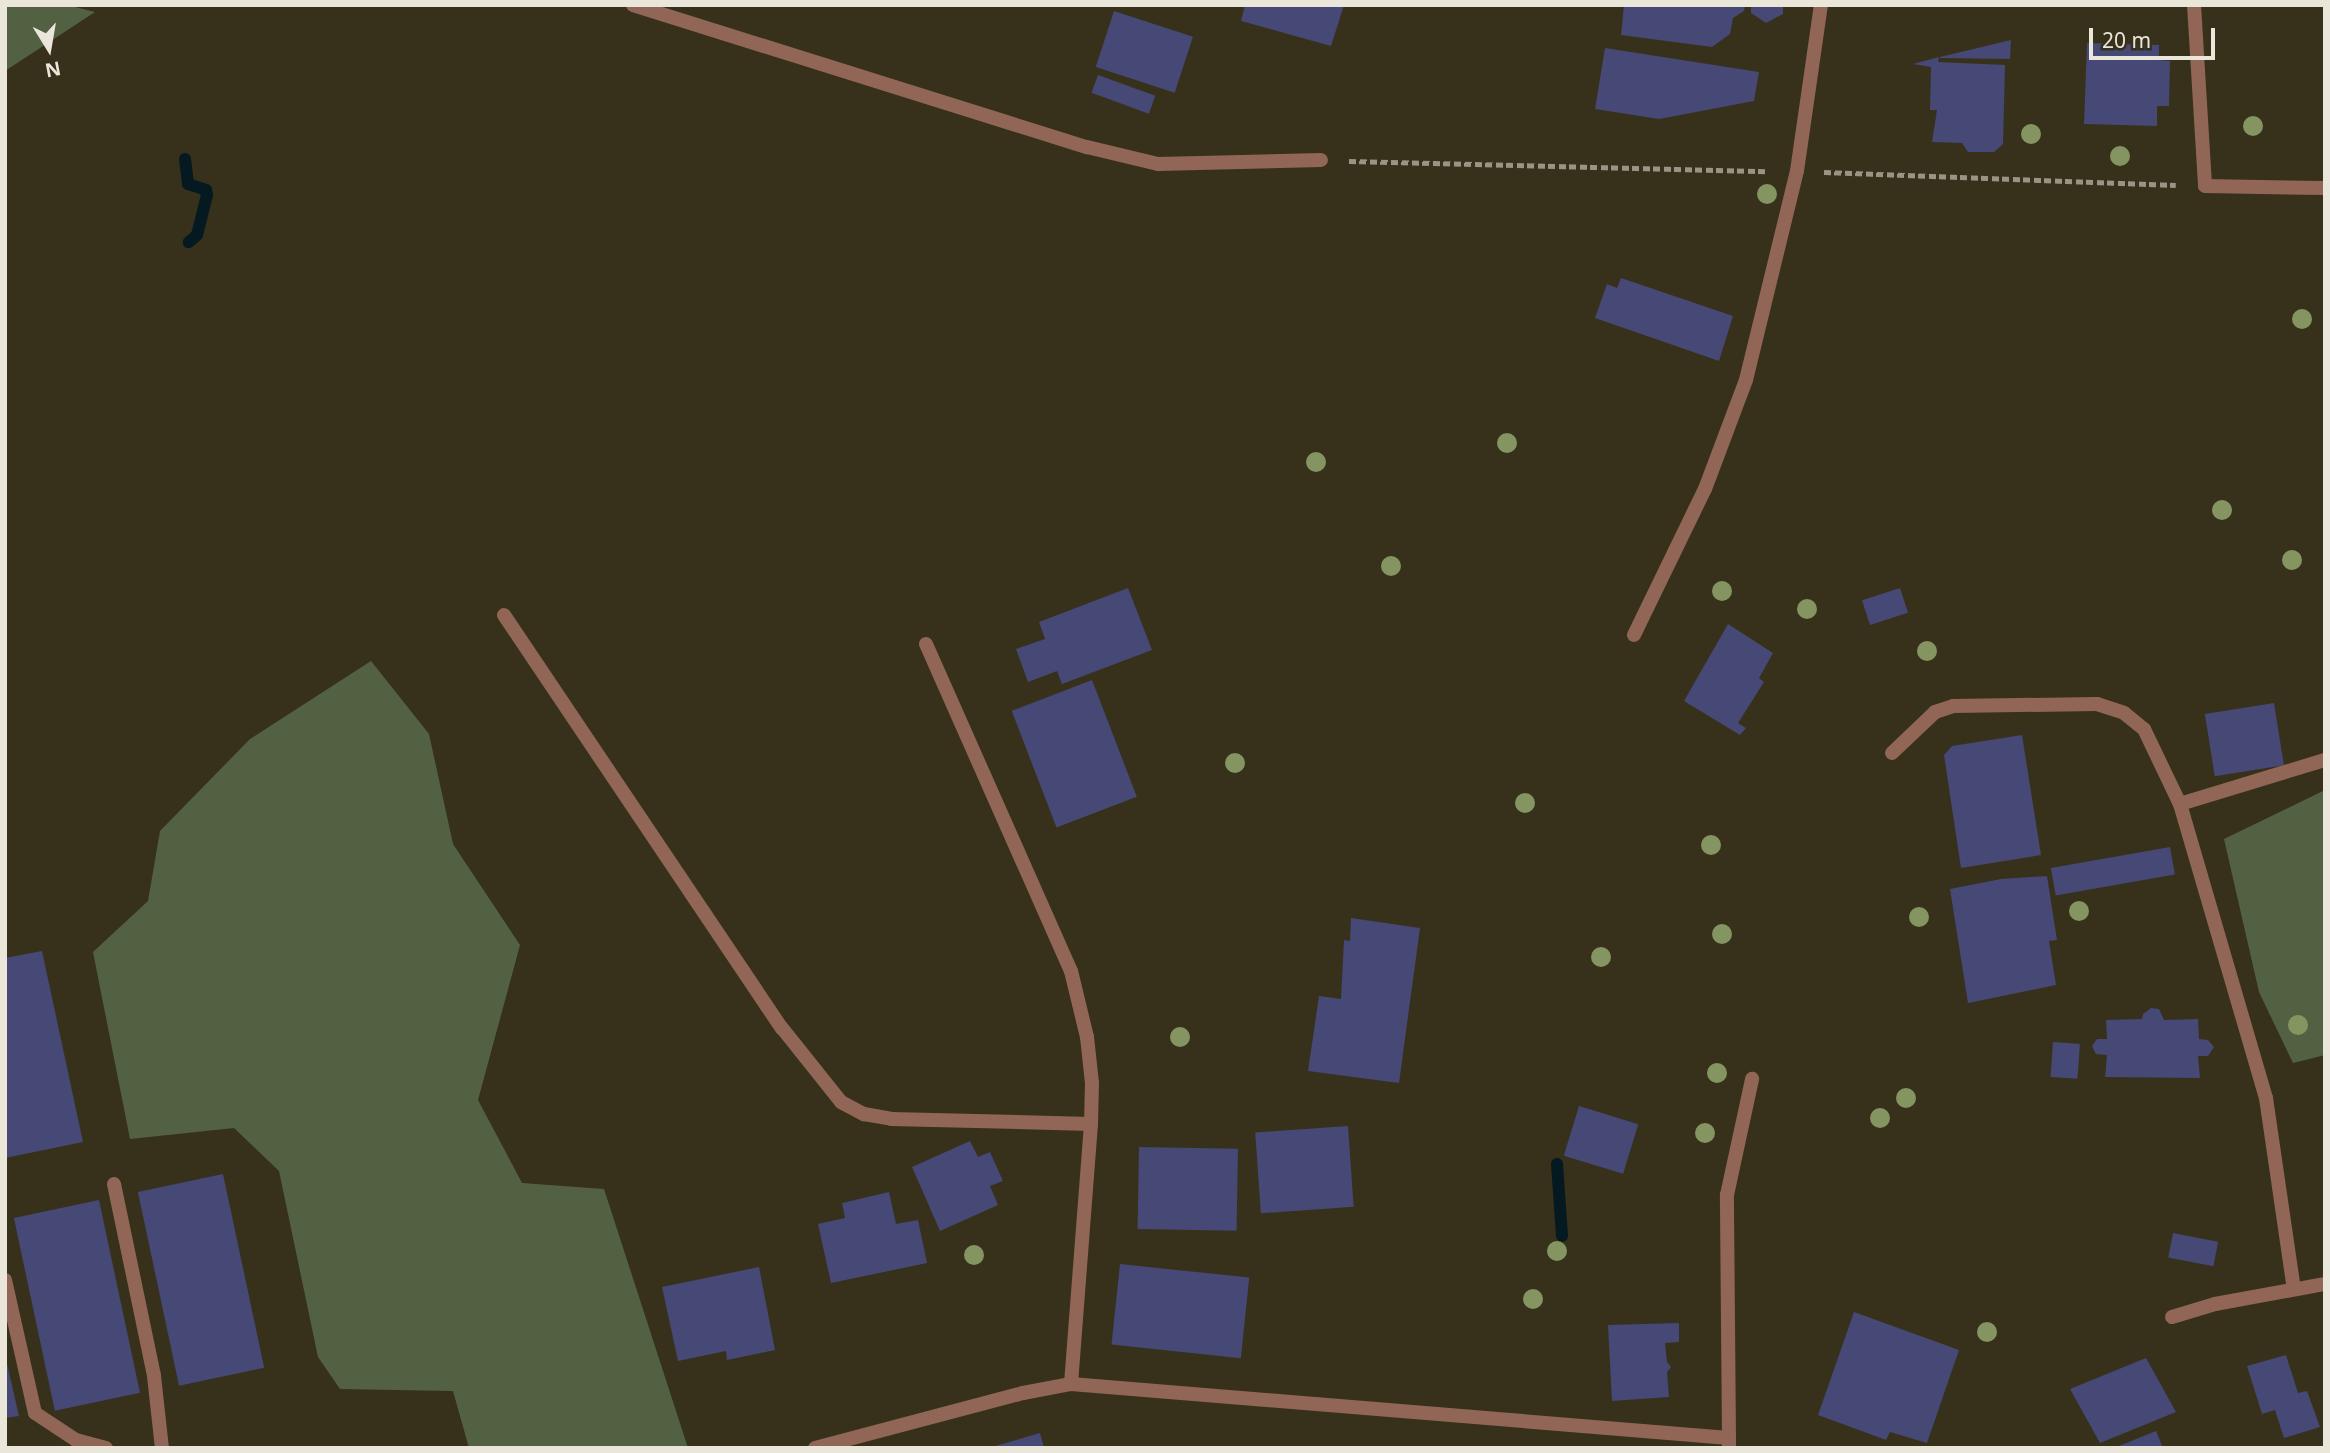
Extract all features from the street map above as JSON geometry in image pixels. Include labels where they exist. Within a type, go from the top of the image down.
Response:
[{"type":"street","points":[[633,5],[1087,147],[1158,164],[1321,160]]},
{"type":"street","points":[[1634,635],[1705,489],[1746,380],[1797,172],[1821,5]]},
{"type":"street","points":[[2194,5],[2205,186],[2325,188]]},
{"type":"street","points":[[504,615],[782,1028],[841,1102],[864,1114],[891,1119],[1091,1124]]},
{"type":"street","points":[[926,644],[1071,971],[1087,1037],[1092,1083],[1091,1124],[1071,1384]]},
{"type":"street","points":[[1892,753],[1935,712],[1953,706],[2097,704],[2124,713],[2144,729],[2180,804],[2266,1098],[2294,1289]]},
{"type":"street","points":[[2180,804],[2325,760]]},
{"type":"street","points":[[815,1448],[1023,1393],[1071,1384],[1729,1443],[1727,1195],[1752,1079]]},
{"type":"street","points":[[114,1184],[154,1376],[162,1448]]},
{"type":"street","points":[[5,1280],[35,1413],[76,1440],[106,1448]]},
{"type":"street","points":[[2172,1317],[2215,1304],[2325,1284]]},
{"type":"street","points":[[880,1432],[884,1448]]},
{"type":"path","points":[[1321,160],[2205,186]]},
{"type":"green space","points":[[5,5],[67,5],[95,12],[5,71]]},
{"type":"green space","points":[[371,661],[429,734],[453,844],[520,945],[478,1100],[522,1183],[604,1189],[688,1448],[469,1448],[453,1391],[340,1389],[318,1357],[279,1171],[234,1128],[130,1139],[93,952],[148,901],[160,831],[250,739]]},
{"type":"green space","points":[[2325,790],[2325,1055],[2293,1063],[2259,992],[2224,839]]},
{"type":"building","points":[[1245,5],[1344,5],[1331,46],[1241,21]]},
{"type":"building","points":[[1624,5],[1745,5],[1744,11],[1733,18],[1730,34],[1712,47],[1621,35]]},
{"type":"building","points":[[1751,5],[1783,5],[1783,14],[1766,23],[1751,13]]},
{"type":"building","points":[[1114,11],[1193,37],[1175,93],[1096,67]]},
{"type":"building","points":[[2011,40],[2010,59],[1940,58],[1940,57]]},
{"type":"building","points":[[2087,43],[2159,45],[2159,60],[2170,61],[2169,106],[2157,106],[2157,126],[2084,124]]},
{"type":"building","points":[[1605,48],[1759,72],[1754,101],[1659,119],[1595,109]]},
{"type":"building","points":[[1939,57],[1938,62],[2005,65],[2003,144],[1994,152],[1968,152],[1962,143],[1932,142],[1937,110],[1930,110],[1931,67],[1913,64]]},
{"type":"building","points":[[1098,75],[1155,96],[1149,114],[1092,93]]},
{"type":"building","points":[[1621,278],[1733,316],[1719,361],[1595,318],[1607,284],[1617,288]]},
{"type":"building","points":[[1128,588],[1152,650],[1062,684],[1057,671],[1028,682],[1016,649],[1045,639],[1039,622]]},
{"type":"building","points":[[1900,588],[1908,613],[1870,625],[1862,600]]},
{"type":"building","points":[[1728,624],[1773,653],[1759,678],[1764,682],[1738,723],[1746,728],[1740,735],[1684,701]]},
{"type":"building","points":[[1092,680],[1137,797],[1057,828],[1012,711]]},
{"type":"building","points":[[2274,703],[2284,765],[2215,776],[2205,714]]},
{"type":"building","points":[[2022,735],[2041,855],[1961,868],[1944,755],[1952,746]]},
{"type":"building","points":[[2170,847],[2175,875],[2056,896],[2051,868]]},
{"type":"building","points":[[2047,876],[2057,940],[2049,941],[2056,985],[1968,1003],[1950,889],[2001,879]]},
{"type":"building","points":[[1351,918],[1420,928],[1399,1083],[1308,1071],[1319,996],[1341,999],[1344,940],[1350,941]]},
{"type":"building","points":[[42,951],[83,1142],[5,1158],[5,958]]},
{"type":"building","points":[[2151,1008],[2159,1009],[2164,1020],[2198,1019],[2199,1039],[2208,1040],[2214,1047],[2208,1056],[2198,1056],[2200,1078],[2105,1077],[2107,1055],[2096,1054],[2092,1046],[2097,1039],[2107,1039],[2106,1020],[2142,1019],[2143,1014]]},
{"type":"building","points":[[2053,1042],[2080,1044],[2077,1079],[2051,1077]]},
{"type":"building","points":[[1579,1106],[1638,1124],[1623,1174],[1564,1156]]},
{"type":"building","points":[[1348,1126],[1354,1207],[1261,1213],[1255,1132]]},
{"type":"building","points":[[970,1141],[978,1157],[990,1152],[1003,1181],[990,1186],[998,1205],[940,1231],[912,1167]]},
{"type":"building","points":[[1139,1147],[1238,1149],[1237,1231],[1138,1229]]},
{"type":"building","points":[[223,1174],[264,1368],[179,1386],[138,1192]]},
{"type":"building","points":[[889,1192],[896,1224],[918,1220],[927,1263],[831,1283],[818,1224],[845,1218],[842,1203]]},
{"type":"building","points":[[99,1200],[140,1393],[55,1411],[14,1218]]},
{"type":"building","points":[[2173,1233],[2218,1242],[2213,1266],[2168,1258]]},
{"type":"building","points":[[1120,1264],[1249,1278],[1241,1358],[1112,1345]]},
{"type":"building","points":[[759,1267],[775,1350],[727,1360],[726,1351],[678,1361],[662,1287]]},
{"type":"building","points":[[1854,1312],[1959,1350],[1927,1443],[1890,1432],[1886,1440],[1818,1415]]},
{"type":"building","points":[[1679,1323],[1679,1342],[1665,1343],[1667,1362],[1671,1367],[1667,1372],[1669,1397],[1612,1401],[1608,1325]]},
{"type":"building","points":[[2286,1355],[2298,1393],[2307,1391],[2320,1427],[2284,1438],[2275,1410],[2262,1414],[2247,1366]]},
{"type":"building","points":[[2146,1358],[2176,1412],[2100,1443],[2070,1389]]},
{"type":"building","points":[[5,1360],[19,1416],[5,1418]]},
{"type":"building","points":[[2156,1431],[2163,1448],[2114,1448]]},
{"type":"building","points":[[1040,1433],[1044,1448],[992,1448],[992,1447]]},
{"type":"waterway","points":[[185,159],[188,184],[206,190],[207,195],[197,235],[189,242]]},
{"type":"waterway","points":[[1557,1164],[1562,1236]]}]
